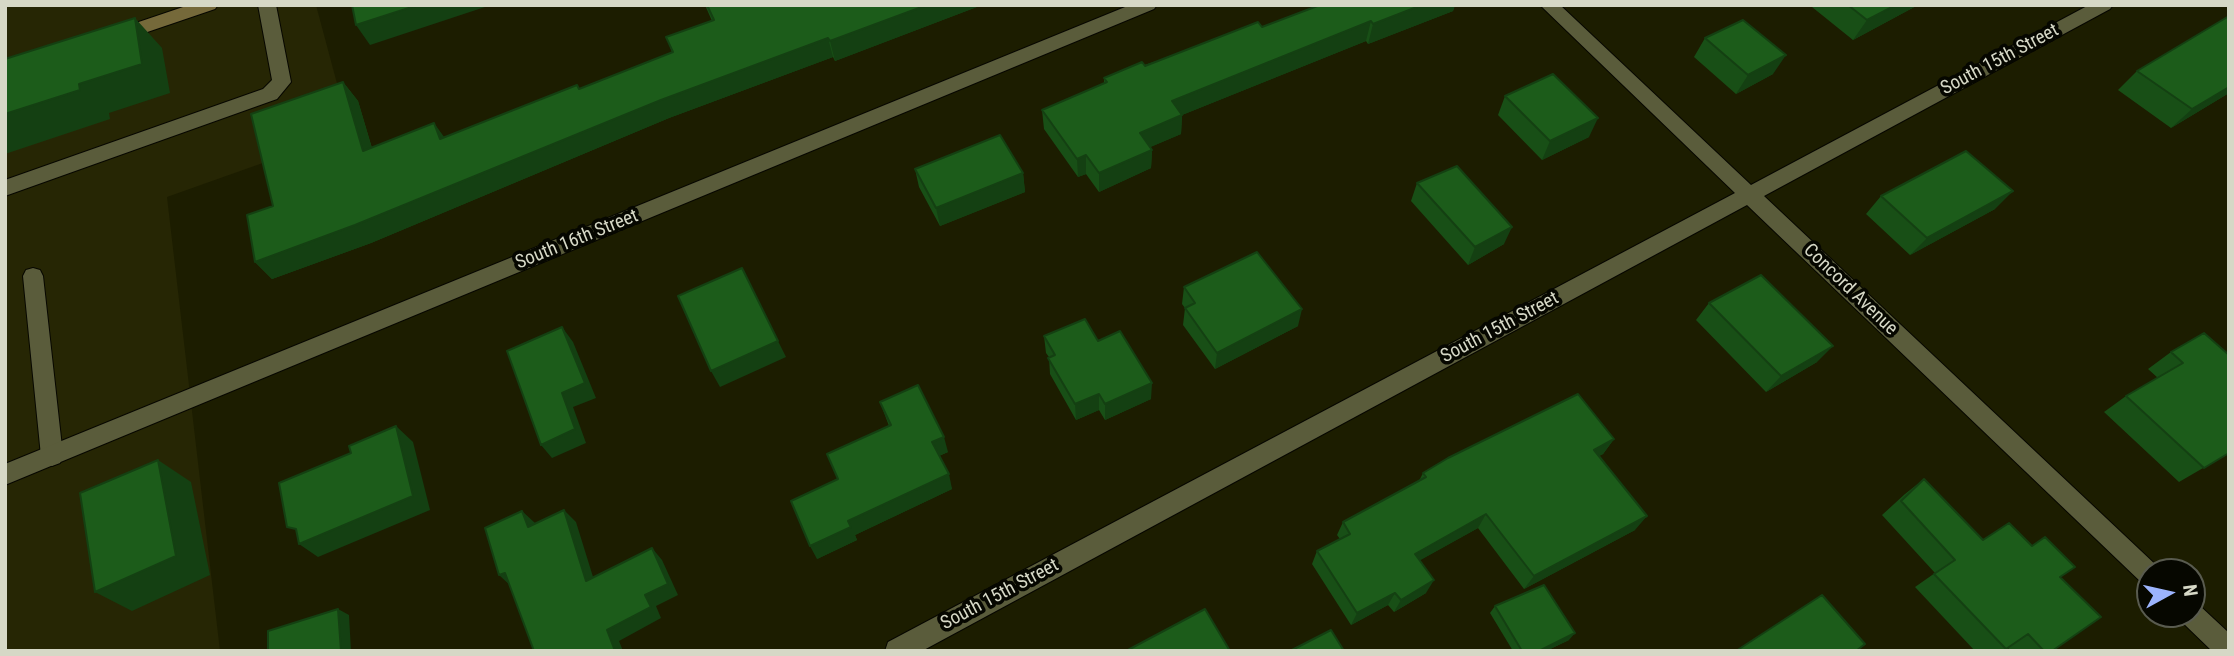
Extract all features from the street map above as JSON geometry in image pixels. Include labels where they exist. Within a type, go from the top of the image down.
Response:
[{"type":"street","points":[[5,188],[270,94],[282,82],[267,5]]},
{"type":"street","name":"South 16th Street","points":[[5,475],[1148,5]]},
{"type":"street","name":"Concord Avenue","points":[[1549,5],[2136,562]]},
{"type":"street","name":"South 15th Street","points":[[897,651],[2104,5]]},
{"type":"street","points":[[106,40],[207,6]]},
{"type":"street","points":[[33,276],[52,456]]},
{"type":"street","points":[[2205,628],[2228,650]]},
{"type":"shaded area","points":[[5,5],[316,5],[350,132],[167,197],[220,651],[5,651]]},
{"type":"building","points":[[352,5],[418,5],[356,25]]},
{"type":"building","points":[[707,5],[927,5],[830,41],[828,38],[661,100],[355,225],[255,262],[247,215],[273,206],[251,114],[343,82],[363,151],[434,123],[440,139],[577,85],[579,89],[673,52],[666,37],[714,20]]},
{"type":"building","points":[[1320,5],[1422,5],[1373,24],[1371,21],[1172,101],[1182,115],[1140,133],[1152,150],[1099,173],[1086,155],[1077,159],[1042,110],[1107,82],[1104,78],[1142,62],[1145,66],[1258,22],[1262,27]]},
{"type":"building","points":[[1848,5],[1896,5],[1867,20]]},
{"type":"building","points":[[2229,16],[2229,87],[2192,109],[2137,71]]},
{"type":"building","points":[[135,18],[142,64],[79,84],[80,90],[5,114],[5,59]]},
{"type":"building","points":[[1743,20],[1786,55],[1748,75],[1705,38]]},
{"type":"building","points":[[1553,74],[1598,118],[1550,141],[1505,96]]},
{"type":"building","points":[[1000,135],[1023,173],[936,208],[915,169]]},
{"type":"building","points":[[1966,151],[2013,191],[1927,238],[1881,196]]},
{"type":"building","points":[[1457,166],[1512,227],[1475,247],[1417,183]]},
{"type":"building","points":[[1257,252],[1302,309],[1217,353],[1185,308],[1195,303],[1184,287]]},
{"type":"building","points":[[742,268],[778,341],[711,371],[678,296]]},
{"type":"building","points":[[1761,275],[1833,346],[1781,376],[1709,303]]},
{"type":"building","points":[[1085,319],[1098,341],[1120,331],[1152,383],[1105,404],[1099,394],[1075,404],[1048,358],[1055,355],[1044,336]]},
{"type":"building","points":[[562,327],[585,383],[562,393],[575,429],[541,445],[507,351]]},
{"type":"building","points":[[2204,333],[2229,355],[2229,453],[2204,468],[2126,396],[2183,363],[2171,352]]},
{"type":"building","points":[[918,385],[944,437],[932,442],[949,474],[848,521],[851,527],[810,546],[791,501],[838,479],[827,454],[891,425],[880,402]]},
{"type":"building","points":[[1578,394],[1614,439],[1594,450],[1647,516],[1534,576],[1486,514],[1415,554],[1434,580],[1401,600],[1395,593],[1357,613],[1317,551],[1350,534],[1343,522],[1426,477],[1423,473],[1448,458]]},
{"type":"building","points":[[396,426],[413,496],[299,544],[296,529],[287,527],[279,483],[351,453],[349,446]]},
{"type":"building","points":[[158,460],[176,556],[95,592],[80,493]]},
{"type":"building","points":[[1924,479],[1983,540],[2009,523],[2032,546],[2045,537],[2075,567],[2060,577],[2101,617],[2052,651],[2044,651],[2028,634],[2006,649],[1934,574],[1955,560],[1901,501]]},
{"type":"building","points":[[564,510],[586,581],[652,548],[668,584],[645,595],[651,607],[607,630],[615,651],[534,651],[505,573],[499,575],[485,528],[522,511],[528,527]]},
{"type":"building","points":[[1544,585],[1575,633],[1539,651],[1522,651],[1495,606]]},
{"type":"building","points":[[1822,595],[1865,644],[1856,651],[1736,651]]},
{"type":"building","points":[[338,609],[341,651],[268,651],[268,631]]},
{"type":"building","points":[[1205,609],[1230,651],[1126,651]]},
{"type":"building","points":[[1331,630],[1344,651],[1290,651]]}]
